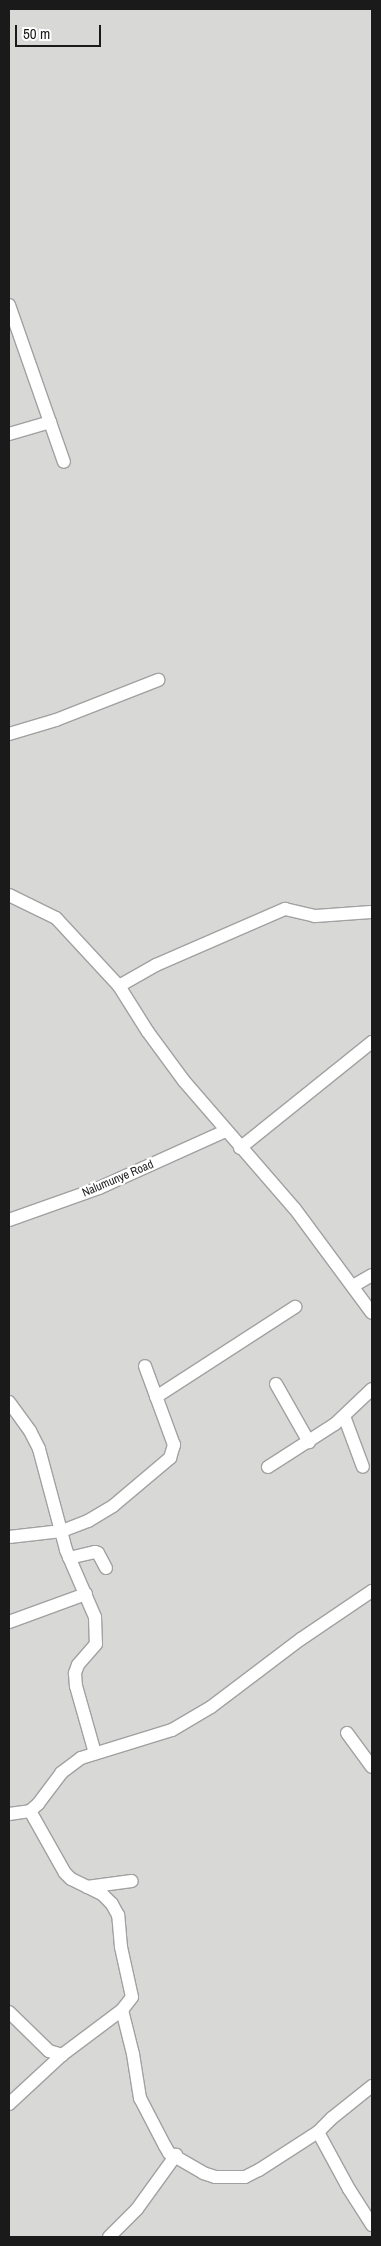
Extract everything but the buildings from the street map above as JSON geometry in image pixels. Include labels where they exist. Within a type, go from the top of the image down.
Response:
[{"type":"street","points":[[9,305],[64,462]]},
{"type":"street","points":[[9,434],[50,422]]},
{"type":"street","points":[[9,734],[56,720],[158,680]]},
{"type":"street","points":[[9,895],[56,918],[119,986],[148,1032],[184,1082],[240,1148],[295,1208],[372,1313]]},
{"type":"street","points":[[119,986],[156,965],[285,909],[315,916],[372,912]]},
{"type":"street","points":[[240,1148],[372,1042]]},
{"type":"street","name":"Nalumunye Road","points":[[9,1220],[99,1188],[226,1131]]},
{"type":"street","points":[[353,1286],[372,1275]]},
{"type":"street","points":[[156,1397],[295,1307]]},
{"type":"street","points":[[9,1538],[62,1531],[88,1521],[113,1506],[170,1458],[174,1446],[145,1366]]},
{"type":"street","points":[[276,1384],[309,1442]]},
{"type":"street","points":[[268,1467],[309,1442],[344,1416],[372,1389]]},
{"type":"street","points":[[9,1402],[30,1431],[39,1449],[50,1496],[69,1558],[95,1617],[96,1644],[78,1665],[75,1680],[95,1753]]},
{"type":"street","points":[[344,1416],[363,1467]]},
{"type":"street","points":[[69,1558],[95,1552],[98,1553],[106,1568]]},
{"type":"street","points":[[9,1814],[30,1811],[38,1804],[61,1773],[81,1758],[172,1730],[211,1707],[285,1650],[372,1591]]},
{"type":"street","points":[[9,1622],[86,1594]]},
{"type":"street","points":[[347,1733],[372,1767]]},
{"type":"street","points":[[9,2104],[62,2055],[122,2010],[132,1997],[121,1947],[118,1915],[112,1904],[102,1894],[71,1879],[30,1811]]},
{"type":"street","points":[[87,1887],[132,1881]]},
{"type":"street","points":[[122,2010],[133,2054],[140,2098],[169,2153],[176,2155],[203,2173],[216,2177],[245,2177],[318,2132],[332,2118],[372,2086]]},
{"type":"street","points":[[9,2012],[49,2051],[62,2055]]},
{"type":"street","points":[[318,2132],[349,2189],[372,2225]]},
{"type":"street","points":[[109,2237],[137,2209],[176,2155]]},
{"type":"shaded area","points":[[9,9],[372,9],[372,2237],[9,2237]]}]
